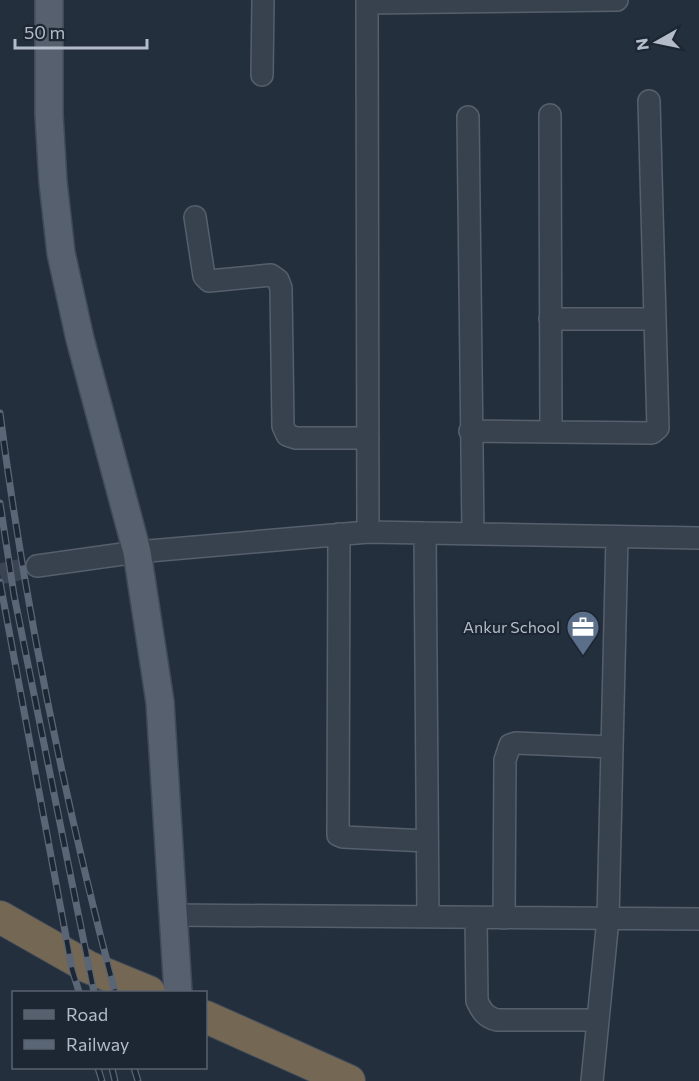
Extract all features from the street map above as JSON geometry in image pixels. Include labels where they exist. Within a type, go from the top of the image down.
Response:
[{"type":"highway","points":[[0,917],[87,968],[144,991]]},
{"type":"highway","points":[[207,1017],[349,1081]]},
{"type":"main road","points":[[49,0],[49,116],[61,253],[80,339],[137,552],[160,702],[178,991]]},
{"type":"street","points":[[262,75],[264,0]]},
{"type":"street","points":[[369,532],[367,2],[617,0]]},
{"type":"street","points":[[470,431],[652,433],[658,428],[649,101]]},
{"type":"street","points":[[550,115],[551,432]]},
{"type":"street","points":[[468,117],[473,534]]},
{"type":"street","points":[[195,217],[204,276],[209,281],[271,275],[278,280],[281,288],[283,426],[287,435],[296,438],[368,438]]},
{"type":"street","points":[[550,319],[655,319]]},
{"type":"street","points":[[37,566],[137,552],[369,532],[699,538]]},
{"type":"street","points":[[425,533],[428,917]]},
{"type":"street","points":[[339,534],[338,835],[428,841]]},
{"type":"street","points":[[592,1081],[608,919],[617,537]]},
{"type":"street","points":[[504,918],[505,760],[510,745],[612,747]]},
{"type":"street","points":[[173,915],[699,919]]},
{"type":"street","points":[[476,918],[477,1001],[489,1018],[497,1020],[598,1020]]},
{"type":"tunnel","points":[[0,574],[37,566]]},
{"type":"railway","points":[[0,413],[21,559],[48,704],[79,849],[115,991]]},
{"type":"railway","points":[[0,503],[14,595],[94,991]]},
{"type":"railway","points":[[0,582],[72,969],[79,991]]},
{"type":"railway","points":[[98,1069],[102,1081]]},
{"type":"railway","points":[[112,1069],[115,1081]]},
{"type":"railway","points":[[134,1069],[138,1081]]},
{"type":"place","name":"Ankur School","points":[[583,656]]}]
